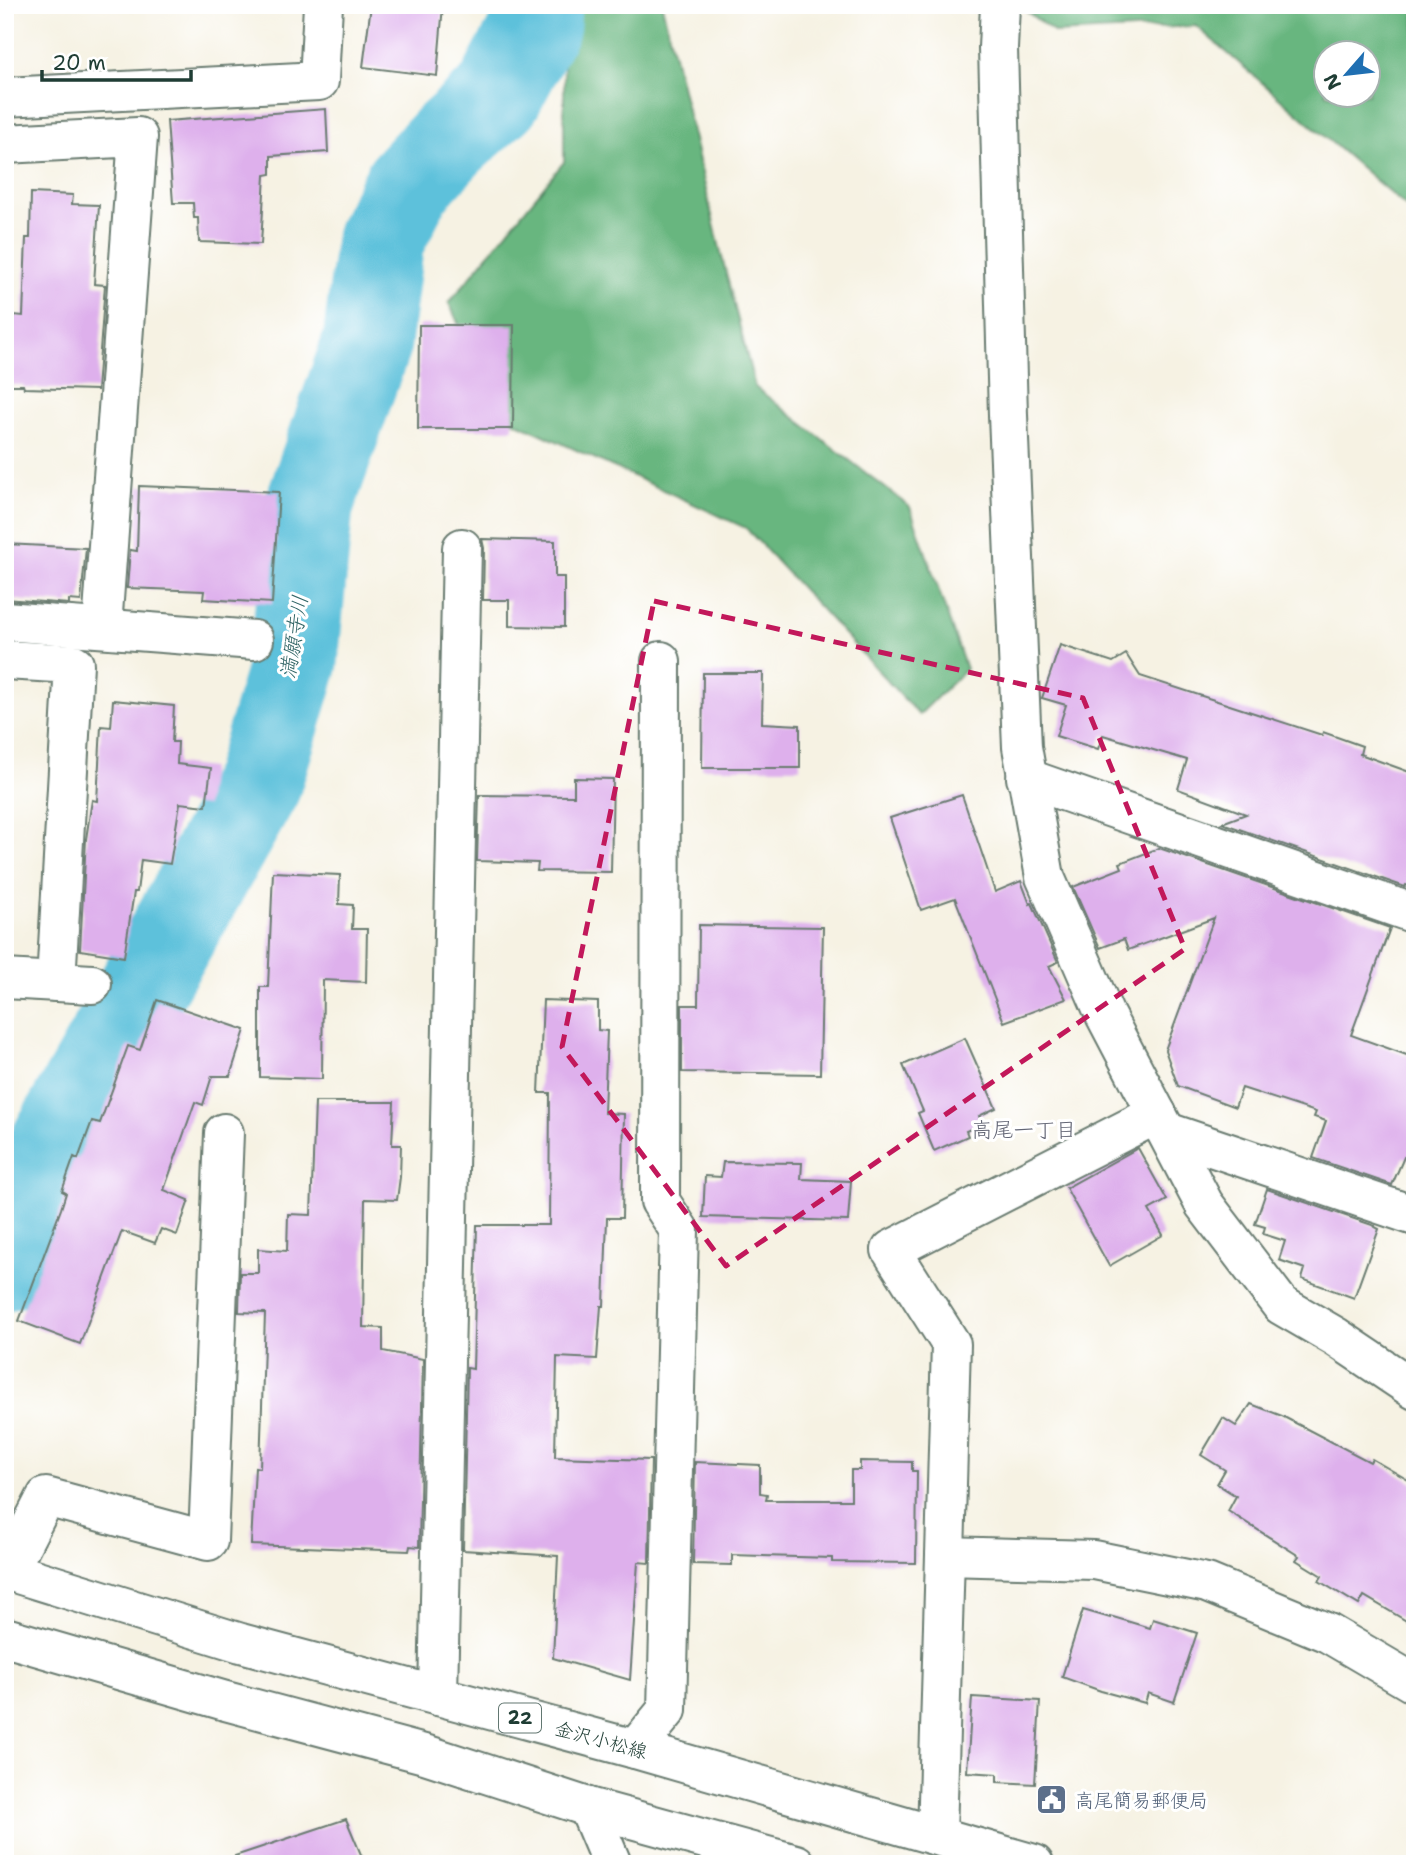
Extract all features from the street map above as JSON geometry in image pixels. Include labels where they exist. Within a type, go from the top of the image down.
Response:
[{"type":"street","points":[[5,97],[319,81],[323,5]]},
{"type":"street","points":[[1000,5],[998,48],[1008,402],[1022,747],[1045,877],[1105,1015],[1204,1204],[1281,1305],[1336,1337],[1415,1390]]},
{"type":"street","points":[[5,144],[138,137],[102,627]]},
{"type":"street","points":[[438,1696],[462,548]]},
{"type":"street","points":[[5,621],[254,640]]},
{"type":"street","points":[[5,660],[74,664],[74,983],[5,979]]},
{"type":"street","points":[[635,1749],[667,1710],[679,1230],[660,1201],[661,661]]},
{"type":"street","points":[[1026,778],[1415,914]]},
{"type":"street","points":[[937,1836],[951,1344],[891,1250],[1162,1123],[1415,1216]]},
{"type":"street","points":[[6,1577],[46,1497],[208,1541],[225,1133]]},
{"type":"street","points":[[945,1556],[1094,1560],[1207,1583],[1328,1633],[1415,1684]]},
{"type":"street","name":"金沢小松線","points":[[6,1577],[635,1749],[1034,1864]]},
{"type":"street","points":[[5,1637],[222,1700],[428,1755],[588,1807],[796,1864]]},
{"type":"street","points":[[588,1807],[612,1864]]},
{"type":"highlighted area","points":[[654,601],[1083,698],[1185,949],[726,1266],[562,1047]]},
{"type":"green space","points":[[564,5],[662,5],[755,387],[910,507],[966,669],[919,715],[746,528],[500,415],[449,303],[564,162]]},
{"type":"green space","points":[[1018,5],[1415,5],[1415,214],[1196,26],[1055,33]]},
{"type":"building","points":[[371,5],[443,5],[437,76],[363,67]]},
{"type":"building","points":[[326,109],[328,152],[271,156],[271,174],[265,175],[261,244],[199,242],[198,218],[194,218],[193,203],[173,203],[167,121]]},
{"type":"building","points":[[31,193],[73,195],[72,204],[99,205],[94,284],[105,285],[97,390],[5,385],[5,318],[23,316]]},
{"type":"building","points":[[419,325],[514,325],[513,429],[418,429]]},
{"type":"building","points":[[139,486],[279,492],[272,603],[203,599],[204,591],[127,588],[130,550],[137,551]]},
{"type":"building","points":[[482,539],[555,541],[555,577],[564,577],[564,627],[509,626],[509,600],[483,600]]},
{"type":"building","points":[[5,544],[86,548],[81,601],[69,600],[69,604],[5,599]]},
{"type":"building","points":[[1060,645],[1113,662],[1126,654],[1140,676],[1322,735],[1323,732],[1362,746],[1360,754],[1415,774],[1415,888],[1405,887],[1222,823],[1246,814],[1178,789],[1187,760],[1103,735],[1098,749],[1056,736],[1066,705],[1042,698]]},
{"type":"building","points":[[703,673],[763,673],[762,723],[800,725],[800,768],[702,768]]},
{"type":"building","points":[[113,700],[174,706],[172,742],[178,742],[177,764],[211,768],[206,806],[180,803],[170,864],[141,860],[124,957],[80,950],[86,839],[92,800],[97,801],[101,726],[111,727]]},
{"type":"building","points":[[574,778],[613,779],[611,872],[537,871],[538,863],[477,861],[479,795],[574,796]]},
{"type":"building","points":[[962,795],[995,892],[1021,881],[1058,962],[1049,966],[1066,999],[1004,1022],[955,898],[921,910],[890,818]]},
{"type":"building","points":[[1159,848],[1390,928],[1351,1035],[1415,1058],[1415,1161],[1404,1157],[1392,1185],[1313,1158],[1326,1121],[1314,1117],[1316,1112],[1242,1088],[1235,1107],[1178,1086],[1165,1050],[1214,918],[1128,950],[1124,939],[1100,948],[1073,887],[1122,868],[1120,863]]},
{"type":"building","points":[[273,872],[340,875],[339,904],[353,905],[352,929],[367,929],[366,982],[323,980],[322,1079],[260,1077],[260,987],[268,987]]},
{"type":"building","points":[[699,925],[823,927],[820,1074],[682,1072],[682,1005],[698,1005]]},
{"type":"building","points":[[157,1000],[245,1030],[230,1076],[212,1076],[203,1105],[195,1102],[164,1190],[189,1200],[177,1235],[161,1229],[155,1243],[122,1231],[80,1344],[19,1321],[61,1209],[66,1193],[62,1191],[74,1157],[78,1159],[92,1121],[100,1123],[128,1046],[140,1050]]},
{"type":"building","points":[[543,1000],[598,1002],[598,1030],[607,1031],[604,1113],[624,1114],[622,1218],[607,1218],[604,1306],[601,1306],[597,1359],[557,1357],[555,1457],[651,1460],[649,1563],[638,1562],[630,1680],[553,1658],[558,1556],[463,1550],[467,1368],[473,1369],[477,1225],[549,1225],[550,1093],[539,1093]]},
{"type":"building","points":[[965,1038],[996,1108],[979,1116],[982,1124],[966,1131],[968,1136],[934,1151],[918,1113],[923,1111],[903,1065]]},
{"type":"building","points":[[315,1102],[394,1102],[392,1145],[401,1145],[397,1200],[365,1199],[363,1327],[383,1328],[383,1351],[423,1359],[419,1547],[410,1546],[409,1551],[251,1545],[255,1467],[260,1468],[265,1313],[239,1312],[240,1273],[258,1273],[258,1249],[287,1251],[288,1214],[311,1215]]},
{"type":"building","points":[[1138,1148],[1167,1200],[1149,1210],[1163,1235],[1109,1266],[1066,1188]]},
{"type":"building","points":[[723,1162],[802,1163],[801,1179],[851,1181],[848,1221],[703,1217],[705,1176],[721,1177]]},
{"type":"building","points":[[1267,1189],[1379,1229],[1354,1298],[1302,1279],[1305,1269],[1279,1260],[1285,1241],[1263,1234],[1265,1227],[1255,1224]]},
{"type":"building","points":[[1251,1404],[1282,1416],[1370,1462],[1372,1459],[1415,1484],[1415,1626],[1364,1596],[1359,1605],[1319,1581],[1322,1576],[1296,1560],[1299,1556],[1228,1511],[1236,1496],[1217,1484],[1225,1470],[1201,1455],[1223,1418],[1236,1426]]},
{"type":"building","points":[[860,1461],[912,1462],[912,1471],[917,1471],[916,1563],[832,1562],[832,1558],[732,1555],[732,1565],[693,1564],[695,1462],[760,1465],[760,1493],[767,1494],[766,1500],[851,1500],[851,1470],[860,1470]]},
{"type":"building","points":[[1083,1610],[1150,1628],[1153,1619],[1197,1633],[1174,1702],[1148,1693],[1145,1703],[1062,1677]]},
{"type":"building","points":[[972,1697],[1040,1701],[1035,1784],[997,1782],[997,1774],[967,1772]]},
{"type":"building","points":[[346,1819],[365,1864],[236,1864],[235,1856]]},
{"type":"waterway","name":"満願寺川","points":[[5,1266],[28,1197],[58,1137],[257,784],[294,661],[309,506],[367,342],[380,240],[408,184],[448,141],[498,96],[536,24],[537,5]]},
{"type":"place","name":"高尾簡易郵便局","points":[[1052,1800]]},
{"type":"district","name":"高尾一丁目","points":[[1024,1130]]}]
